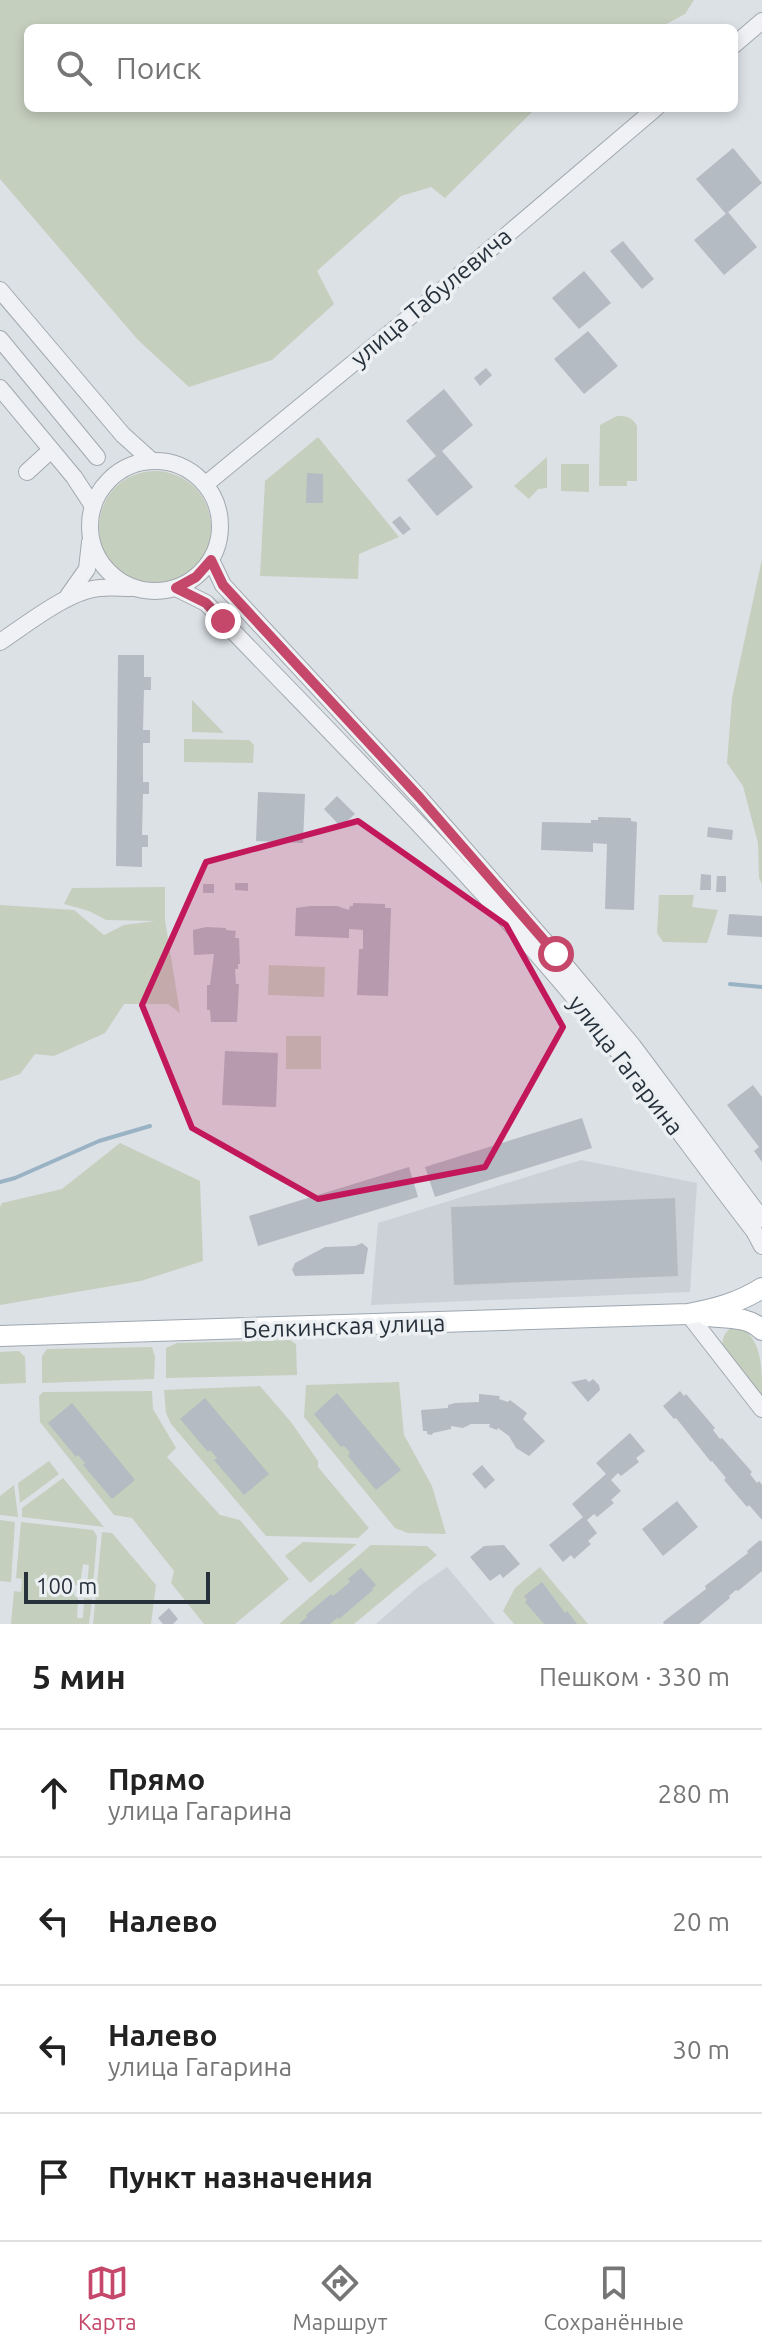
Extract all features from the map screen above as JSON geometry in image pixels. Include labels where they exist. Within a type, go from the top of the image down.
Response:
[{"type":"main road","name":"Белкинская улица","points":[[688,1314],[724,1307],[762,1288]]},
{"type":"main road","name":"Белкинская улица","points":[[0,1336],[688,1314],[746,1320],[759,1325],[762,1330]]},
{"type":"street","points":[[738,42],[762,21]]},
{"type":"street","name":"улица Табулевича","points":[[206,484],[435,296],[651,112]]},
{"type":"street","points":[[0,290],[123,435],[152,461]]},
{"type":"street","points":[[0,339],[97,457]]},
{"type":"street","points":[[0,388],[74,477],[93,506]]},
{"type":"street","points":[[27,472],[51,450]]},
{"type":"street","points":[[0,642],[66,600],[88,590],[100,587],[157,591],[176,588],[196,577],[211,560],[218,545],[221,529],[219,513],[206,484],[191,471],[172,463],[152,461],[133,464],[116,474],[102,488],[93,506],[90,521],[94,550],[111,574],[137,588]]},
{"type":"street","points":[[66,600],[87,569],[91,536]]},
{"type":"street","name":"улица Гагарина","points":[[211,560],[223,585],[420,798],[614,1023],[762,1219]]},
{"type":"street","name":"улица Гагарина","points":[[176,588],[206,603],[442,848],[597,1025],[754,1231],[762,1246]]},
{"type":"street","points":[[688,1314],[762,1409]]},
{"type":"highlighted area","points":[[358,821],[506,925],[563,1027],[485,1167],[318,1199],[192,1128],[142,1005],[206,862]]},
{"type":"shaded area","points":[[581,1160],[697,1183],[690,1292],[371,1305],[378,1223]]},
{"type":"shaded area","points":[[447,1567],[495,1624],[376,1624],[418,1587]]},
{"type":"green space","points":[[0,0],[694,0],[685,14],[666,24],[24,24],[24,112],[532,112],[445,198],[431,187],[401,196],[317,271],[334,304],[272,360],[189,387],[138,340],[0,179]]},
{"type":"green space","points":[[617,416],[629,418],[637,426],[637,481],[627,481],[627,486],[599,486],[600,425]]},
{"type":"green space","points":[[318,437],[399,537],[359,554],[358,579],[260,576],[265,481]]},
{"type":"green space","points":[[547,457],[547,488],[538,489],[529,499],[514,486]]},
{"type":"green space","points":[[561,464],[589,464],[589,492],[561,491]]},
{"type":"green space","points":[[155,471],[177,475],[195,487],[207,505],[211,527],[207,549],[195,567],[177,579],[155,583],[133,579],[115,567],[103,549],[99,527],[103,505],[115,487],[133,475]]},
{"type":"green space","points":[[762,559],[762,884],[759,878],[758,843],[743,786],[727,763],[732,698]]},
{"type":"green space","points":[[192,700],[224,733],[192,732]]},
{"type":"green space","points":[[184,739],[249,740],[254,745],[253,763],[184,762]]},
{"type":"green space","points":[[165,887],[165,920],[180,1013],[168,1004],[124,1004],[105,1033],[54,1056],[35,1054],[20,1074],[0,1081],[0,905],[74,910],[104,935],[124,925],[155,921],[106,920],[64,904],[72,888]]},
{"type":"green space","points":[[659,895],[694,895],[692,907],[718,910],[707,943],[663,942],[657,933]]},
{"type":"green space","points":[[269,965],[325,967],[324,997],[268,995]]},
{"type":"green space","points":[[286,1036],[321,1036],[321,1069],[286,1069]]},
{"type":"green space","points":[[120,1143],[200,1181],[203,1261],[141,1281],[0,1305],[2,1203],[62,1189]]},
{"type":"green space","points":[[736,1325],[751,1337],[759,1353],[762,1396],[722,1346],[726,1333]]},
{"type":"green space","points":[[290,1340],[296,1344],[297,1375],[166,1378],[166,1348],[177,1343]]},
{"type":"green space","points":[[152,1347],[154,1379],[42,1383],[42,1356],[47,1349]]},
{"type":"green space","points":[[19,1351],[25,1357],[26,1383],[0,1384],[0,1352]]},
{"type":"green space","points":[[399,1382],[404,1435],[432,1486],[446,1534],[408,1533],[395,1528],[304,1417],[306,1385]]},
{"type":"green space","points":[[260,1386],[291,1422],[318,1461],[318,1467],[369,1528],[358,1538],[266,1536],[171,1424],[166,1413],[164,1390]]},
{"type":"green space","points":[[152,1391],[153,1409],[176,1448],[167,1457],[220,1515],[240,1520],[289,1579],[235,1624],[204,1624],[171,1583],[174,1571],[132,1518],[114,1515],[40,1422],[39,1396],[43,1392]]},
{"type":"green space","points":[[49,1461],[59,1474],[20,1503],[18,1483]]},
{"type":"green space","points":[[63,1478],[104,1527],[22,1517],[22,1508]]},
{"type":"green space","points":[[14,1485],[18,1517],[0,1515],[0,1496]]},
{"type":"green space","points":[[0,1520],[15,1522],[11,1582],[0,1581]]},
{"type":"green space","points":[[21,1522],[93,1530],[97,1536],[93,1586],[87,1585],[89,1565],[83,1564],[80,1585],[75,1585],[74,1596],[78,1598],[77,1618],[83,1618],[84,1598],[92,1599],[89,1624],[11,1624],[14,1591],[21,1592],[22,1579],[16,1578]]},
{"type":"green space","points":[[102,1532],[112,1533],[156,1585],[151,1624],[93,1624]]},
{"type":"green space","points":[[303,1542],[357,1544],[310,1583],[285,1556]]},
{"type":"green space","points":[[371,1545],[427,1546],[437,1555],[354,1624],[279,1624]]},
{"type":"green space","points":[[540,1567],[588,1624],[514,1624],[503,1611],[515,1588]]},
{"type":"building","points":[[733,148],[762,183],[726,214],[696,179]]},
{"type":"building","points":[[728,212],[757,247],[724,275],[694,240]]},
{"type":"building","points":[[623,241],[654,279],[642,289],[610,251]]},
{"type":"building","points":[[584,271],[611,303],[579,329],[552,298]]},
{"type":"building","points":[[588,331],[618,366],[584,394],[554,359]]},
{"type":"building","points":[[486,368],[492,375],[480,386],[474,378]]},
{"type":"building","points":[[444,389],[473,425],[442,451],[473,487],[437,516],[407,480],[436,456],[406,421]]},
{"type":"building","points":[[307,473],[323,474],[323,503],[306,503]]},
{"type":"building","points":[[400,516],[411,529],[403,535],[392,522]]},
{"type":"building","points":[[118,655],[144,655],[144,677],[151,677],[151,690],[144,690],[143,730],[150,730],[150,743],[143,743],[143,782],[149,782],[149,794],[143,794],[142,835],[148,835],[148,847],[142,847],[142,867],[116,866]]},
{"type":"building","points":[[258,792],[305,794],[303,843],[256,841]]},
{"type":"building","points":[[337,796],[355,814],[341,827],[324,809]]},
{"type":"building","points":[[598,817],[631,818],[631,821],[637,822],[634,910],[605,909],[607,844],[593,843],[593,852],[541,850],[542,822],[591,823]]},
{"type":"building","points":[[708,827],[733,830],[732,840],[707,837]]},
{"type":"building","points":[[701,874],[711,875],[711,890],[700,890]]},
{"type":"building","points":[[717,876],[726,876],[726,892],[716,892]]},
{"type":"building","points":[[235,883],[248,883],[248,891],[235,890]]},
{"type":"building","points":[[203,884],[214,884],[214,893],[203,893]]},
{"type":"building","points":[[353,903],[385,904],[385,908],[391,908],[388,996],[357,995],[363,930],[349,929],[349,938],[295,936],[296,908],[337,906],[349,910]]},
{"type":"building","points":[[729,914],[762,916],[762,937],[727,935]]},
{"type":"building","points":[[206,927],[236,931],[235,938],[239,938],[240,964],[235,969],[236,984],[239,984],[237,1022],[211,1022],[210,1010],[207,1010],[207,985],[210,985],[214,954],[194,955],[193,935],[193,930]]},
{"type":"building","points":[[225,1051],[278,1053],[276,1107],[222,1105]]},
{"type":"building","points":[[753,1085],[762,1097],[762,1162],[754,1151],[759,1147],[727,1105]]},
{"type":"building","points":[[582,1118],[592,1148],[435,1197],[425,1167]]},
{"type":"building","points":[[409,1167],[418,1197],[258,1246],[249,1216]]},
{"type":"building","points":[[675,1198],[678,1276],[454,1285],[451,1207]]},
{"type":"building","points":[[362,1243],[368,1248],[364,1274],[295,1276],[292,1270],[295,1263],[325,1247]]},
{"type":"building","points":[[586,1379],[589,1382],[593,1379],[600,1390],[588,1402],[571,1382]]},
{"type":"building","points":[[680,1391],[684,1396],[686,1394],[715,1428],[713,1430],[720,1439],[762,1485],[762,1520],[749,1505],[747,1507],[712,1461],[663,1406]]},
{"type":"building","points":[[337,1393],[401,1470],[376,1490],[348,1456],[350,1452],[341,1447],[314,1414]]},
{"type":"building","points":[[479,1394],[510,1400],[527,1413],[523,1419],[545,1441],[529,1456],[516,1448],[509,1436],[498,1428],[489,1427],[490,1424],[471,1424],[463,1428],[451,1426],[451,1429],[432,1435],[423,1431],[421,1410],[479,1402]]},
{"type":"building","points":[[205,1398],[269,1474],[244,1495],[214,1460],[217,1458],[180,1419]]},
{"type":"building","points":[[72,1403],[135,1480],[112,1499],[83,1465],[85,1463],[78,1455],[76,1457],[48,1423]]},
{"type":"building","points":[[630,1433],[645,1451],[636,1458],[639,1462],[611,1480],[621,1491],[611,1500],[614,1503],[597,1517],[594,1514],[587,1520],[597,1533],[588,1541],[591,1544],[574,1559],[571,1555],[563,1562],[549,1545],[583,1517],[572,1504],[606,1474],[596,1463]]},
{"type":"building","points":[[482,1465],[495,1480],[485,1489],[472,1474]]},
{"type":"building","points":[[677,1501],[698,1527],[663,1556],[642,1529]]},
{"type":"building","points":[[760,1540],[762,1571],[699,1624],[664,1624],[663,1622],[706,1589],[705,1586]]},
{"type":"building","points":[[504,1545],[520,1564],[503,1578],[500,1574],[490,1581],[470,1557],[484,1546]]},
{"type":"building","points":[[361,1568],[376,1585],[373,1590],[330,1624],[299,1624],[331,1594],[333,1596],[350,1582],[348,1579]]},
{"type":"building","points":[[542,1582],[577,1624],[544,1624],[525,1602],[524,1596]]},
{"type":"building","points":[[169,1608],[178,1619],[173,1624],[163,1624],[158,1618]]},
{"type":"waterway","points":[[730,984],[762,987]]},
{"type":"waterway","points":[[0,1182],[99,1141],[150,1126]]},
{"type":"route","points":[[223,621],[206,603],[176,588],[196,577],[211,560],[223,585],[420,798],[556,954]]}]
